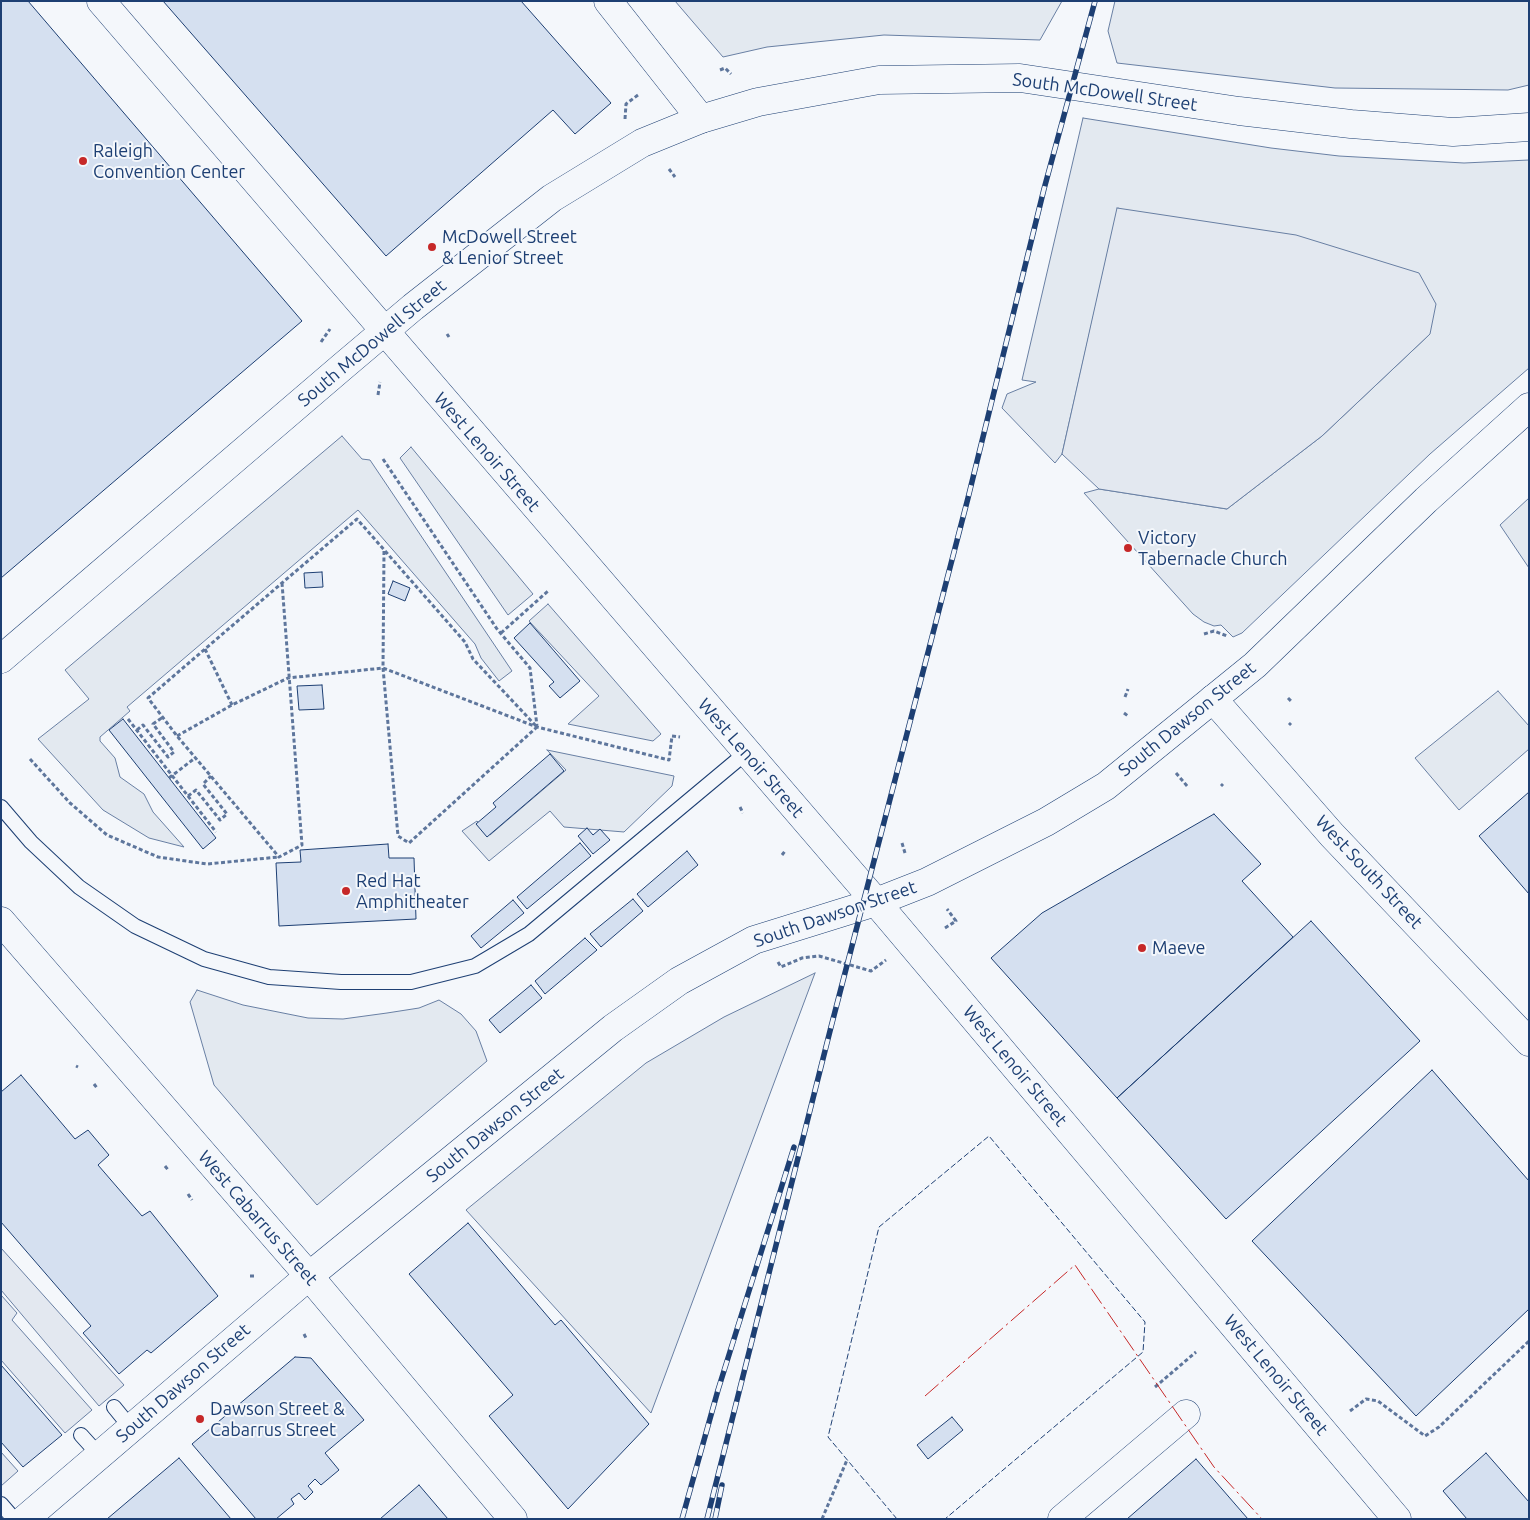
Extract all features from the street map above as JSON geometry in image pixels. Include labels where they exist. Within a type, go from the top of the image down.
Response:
[{"type":"main road","name":"West Lenoir Street","points":[[101,1],[876,902],[1398,1519]]},
{"type":"main road","points":[[608,1],[702,119]]},
{"type":"main road","name":"South McDowell Street","points":[[1,659],[385,332],[552,198],[642,143],[702,119],[768,100],[880,80],[1020,78],[1131,93],[1239,111],[1351,124],[1453,132],[1529,127]]},
{"type":"main road","name":"South Dawson Street","points":[[25,1519],[90,1445],[131,1428],[309,1276],[613,1028],[679,981],[754,940],[876,902],[927,882],[1053,818],[1106,786],[1273,648],[1426,500],[1529,407]]},
{"type":"main road","name":"West South Street","points":[[1213,699],[1332,835],[1529,1042]]},
{"type":"main road","name":"West Cabarrus Street","points":[[1,921],[309,1276],[513,1519]]},
{"type":"main road","points":[[1062,1519],[1186,1414]]},
{"type":"lane","points":[[1,807],[31,842],[79,887],[135,926],[204,958],[269,977],[341,982],[411,982],[475,966],[529,934],[747,752]]},
{"type":"lane","points":[[114,1408],[131,1428]]},
{"type":"lane","points":[[1,1504],[14,1519]]},
{"type":"path","points":[[720,70],[725,68],[731,74]]},
{"type":"path","points":[[624,125],[626,104],[638,95]]},
{"type":"path","points":[[669,169],[675,177]]},
{"type":"path","points":[[321,342],[330,330]]},
{"type":"path","points":[[378,395],[380,382]]},
{"type":"path","points":[[383,459],[501,633],[530,668],[537,727]]},
{"type":"path","points":[[279,857],[195,758],[148,698],[356,519],[465,642],[473,659],[537,727]]},
{"type":"path","points":[[384,551],[383,668],[398,836],[410,843],[537,727]]},
{"type":"path","points":[[30,759],[70,803],[107,834],[158,857],[207,864],[279,857],[302,845],[282,582]]},
{"type":"path","points":[[501,633],[548,592]]},
{"type":"path","points":[[1204,634],[1214,631],[1227,636]]},
{"type":"path","points":[[205,649],[232,705]]},
{"type":"path","points":[[177,736],[232,705],[288,678],[383,668],[537,727],[669,760],[672,736],[680,737]]},
{"type":"path","points":[[1125,697],[1128,689]]},
{"type":"path","points":[[1288,698],[1292,702]]},
{"type":"path","points":[[1124,713],[1128,716]]},
{"type":"path","points":[[137,730],[143,725],[168,756],[174,752],[153,724],[163,717]]},
{"type":"path","points":[[128,720],[216,832]]},
{"type":"path","points":[[171,777],[195,758]]},
{"type":"path","points":[[1176,773],[1188,786]]},
{"type":"path","points":[[188,796],[196,790],[220,820],[227,814],[203,784],[212,776]]},
{"type":"path","points":[[740,806],[743,813]]},
{"type":"path","points":[[902,843],[905,853]]},
{"type":"path","points":[[782,855],[785,852]]},
{"type":"path","points":[[945,928],[956,921],[947,909]]},
{"type":"path","points":[[781,967],[802,958],[819,956],[871,971],[886,960]]},
{"type":"path","points":[[94,1084],[97,1088]]},
{"type":"path","points":[[165,1166],[169,1171]]},
{"type":"path","points":[[188,1194],[192,1200]]},
{"type":"path","points":[[1350,1411],[1366,1399],[1378,1401],[1425,1436],[1439,1428],[1529,1341]]},
{"type":"path","points":[[1155,1387],[1196,1352]]},
{"type":"path","points":[[822,1519],[847,1460]]},
{"type":"shaded area","points":[[675,1],[1062,1],[1040,40],[884,35],[767,47],[723,57]]},
{"type":"shaded area","points":[[1115,1],[1529,1],[1529,85],[1508,90],[1335,88],[1117,63],[1108,31]]},
{"type":"shaded area","points":[[1083,118],[1271,148],[1339,156],[1464,163],[1529,160],[1529,368],[1430,454],[1242,633],[1233,637],[1221,625],[1214,626],[1193,614],[1084,493],[1099,489],[1227,509],[1322,436],[1430,334],[1118,208],[1062,454],[1055,463],[1002,408],[1007,394],[1036,382],[1022,380]]},
{"type":"shaded area","points":[[1117,208],[1296,235],[1419,273],[1436,304],[1430,334],[1322,436],[1227,509],[1099,489],[1062,454]]},
{"type":"shaded area","points":[[342,436],[362,459],[370,460],[512,671],[499,681],[481,658],[475,644],[358,510],[127,707],[130,711],[100,737],[100,741],[115,758],[120,777],[144,794],[153,812],[184,847],[149,838],[103,810],[38,739],[89,699],[65,670]]},
{"type":"shaded area","points":[[411,447],[533,594],[508,615],[400,458]]},
{"type":"shaded area","points":[[1529,498],[1529,568],[1500,525]]},
{"type":"shaded area","points":[[548,604],[661,734],[653,741],[568,724],[599,696],[529,621]]},
{"type":"shaded area","points":[[1498,691],[1529,726],[1529,749],[1459,810],[1415,758]]},
{"type":"shaded area","points":[[547,750],[674,776],[672,786],[624,832],[564,827],[550,811],[489,861],[462,831],[477,821],[490,835],[566,770]]},
{"type":"shaded area","points":[[815,973],[651,1413],[466,1210],[646,1063],[724,1017]]},
{"type":"shaded area","points":[[197,990],[243,1005],[308,1018],[343,1019],[387,1013],[419,1008],[439,1000],[461,1014],[476,1031],[487,1061],[317,1205],[214,1085],[190,1002]]},
{"type":"shaded area","points":[[1,1248],[124,1385],[99,1406],[1,1290]]},
{"type":"shaded area","points":[[1,1295],[17,1313],[12,1320],[92,1410],[65,1433],[1,1360]]},
{"type":"shaded area","points":[[1,1452],[18,1471],[1,1486]]},
{"type":"building","name":"Raleigh Convention Center","points":[[1,1],[28,1],[302,321],[1,578]]},
{"type":"building","points":[[163,1],[521,1],[611,103],[575,134],[553,110],[386,256]]},
{"type":"building","points":[[322,572],[323,587],[305,588],[304,573]]},
{"type":"building","points":[[393,581],[410,588],[405,601],[388,594]]},
{"type":"building","points":[[530,623],[580,681],[560,698],[549,686],[554,682],[514,638]]},
{"type":"building","points":[[322,685],[324,709],[299,710],[297,686]]},
{"type":"building","points":[[123,719],[216,838],[203,849],[109,730]]},
{"type":"building","points":[[550,754],[564,771],[487,837],[476,824],[496,807],[493,803]]},
{"type":"building","points":[[1529,792],[1529,894],[1479,836]]},
{"type":"building","name":"Maeve","points":[[1214,814],[1261,864],[1242,881],[1293,937],[1117,1098],[991,958],[1042,913]]},
{"type":"building","points":[[587,828],[593,835],[600,829],[610,840],[593,854],[578,836]]},
{"type":"building","points":[[580,843],[591,856],[527,909],[517,897]]},
{"type":"building","name":"Red Hat Amphitheater","points":[[388,844],[389,858],[414,858],[416,919],[279,926],[276,863],[301,862],[300,850]]},
{"type":"building","points":[[687,851],[698,865],[648,907],[637,894]]},
{"type":"building","points":[[633,899],[643,911],[601,947],[590,934]]},
{"type":"building","points":[[513,900],[524,913],[481,948],[471,936]]},
{"type":"building","points":[[1311,921],[1420,1041],[1226,1219],[1117,1098]]},
{"type":"building","points":[[585,938],[597,950],[545,994],[535,981]]},
{"type":"building","points":[[531,985],[542,998],[500,1033],[489,1020]]},
{"type":"building","points":[[1432,1070],[1529,1181],[1529,1309],[1416,1416],[1252,1241]]},
{"type":"building","points":[[21,1075],[75,1139],[88,1130],[109,1155],[98,1165],[142,1216],[150,1211],[218,1296],[151,1353],[147,1350],[119,1374],[83,1333],[91,1326],[1,1222],[1,1092]]},
{"type":"building","points":[[468,1223],[555,1325],[561,1320],[649,1424],[568,1509],[489,1416],[513,1395],[409,1274]]},
{"type":"building","points":[[295,1357],[311,1358],[364,1420],[325,1453],[339,1470],[321,1485],[315,1479],[308,1486],[313,1492],[305,1500],[299,1493],[291,1499],[294,1504],[276,1519],[256,1519],[192,1444]]},
{"type":"building","points":[[1,1365],[62,1435],[23,1467],[1,1442]]},
{"type":"building","points":[[952,1417],[963,1430],[928,1459],[917,1445]]},
{"type":"building","points":[[1486,1453],[1529,1502],[1529,1519],[1467,1519],[1443,1491]]},
{"type":"building","points":[[179,1458],[231,1519],[107,1519]]},
{"type":"building","points":[[1196,1459],[1248,1519],[1127,1519]]},
{"type":"building","points":[[419,1485],[448,1519],[380,1519]]},
{"type":"railway","points":[[707,1519],[831,1027],[968,498],[1044,189],[1095,1]]},
{"type":"railway","points":[[682,1519],[718,1390],[794,1147]]},
{"type":"railway","points":[[715,1519],[722,1485]]},
{"type":"fence","points":[[897,1519],[828,1437],[879,1227],[989,1136],[1145,1322],[1143,1352],[945,1519]]},
{"type":"power","points":[[925,1396],[1075,1265],[1214,1467],[1262,1519]]},
{"type":"place","name":"Raleigh Convention Center","points":[[83,161]]},
{"type":"place","name":"McDowell Street & Lenior Street","points":[[432,247]]},
{"type":"place","name":"Victory Tabernacle Church","points":[[1128,548]]},
{"type":"place","name":"Red Hat Amphitheater","points":[[346,891]]},
{"type":"place","name":"Maeve","points":[[1142,948]]},
{"type":"place","name":"Dawson Street & Cabarrus Street","points":[[200,1419]]}]
